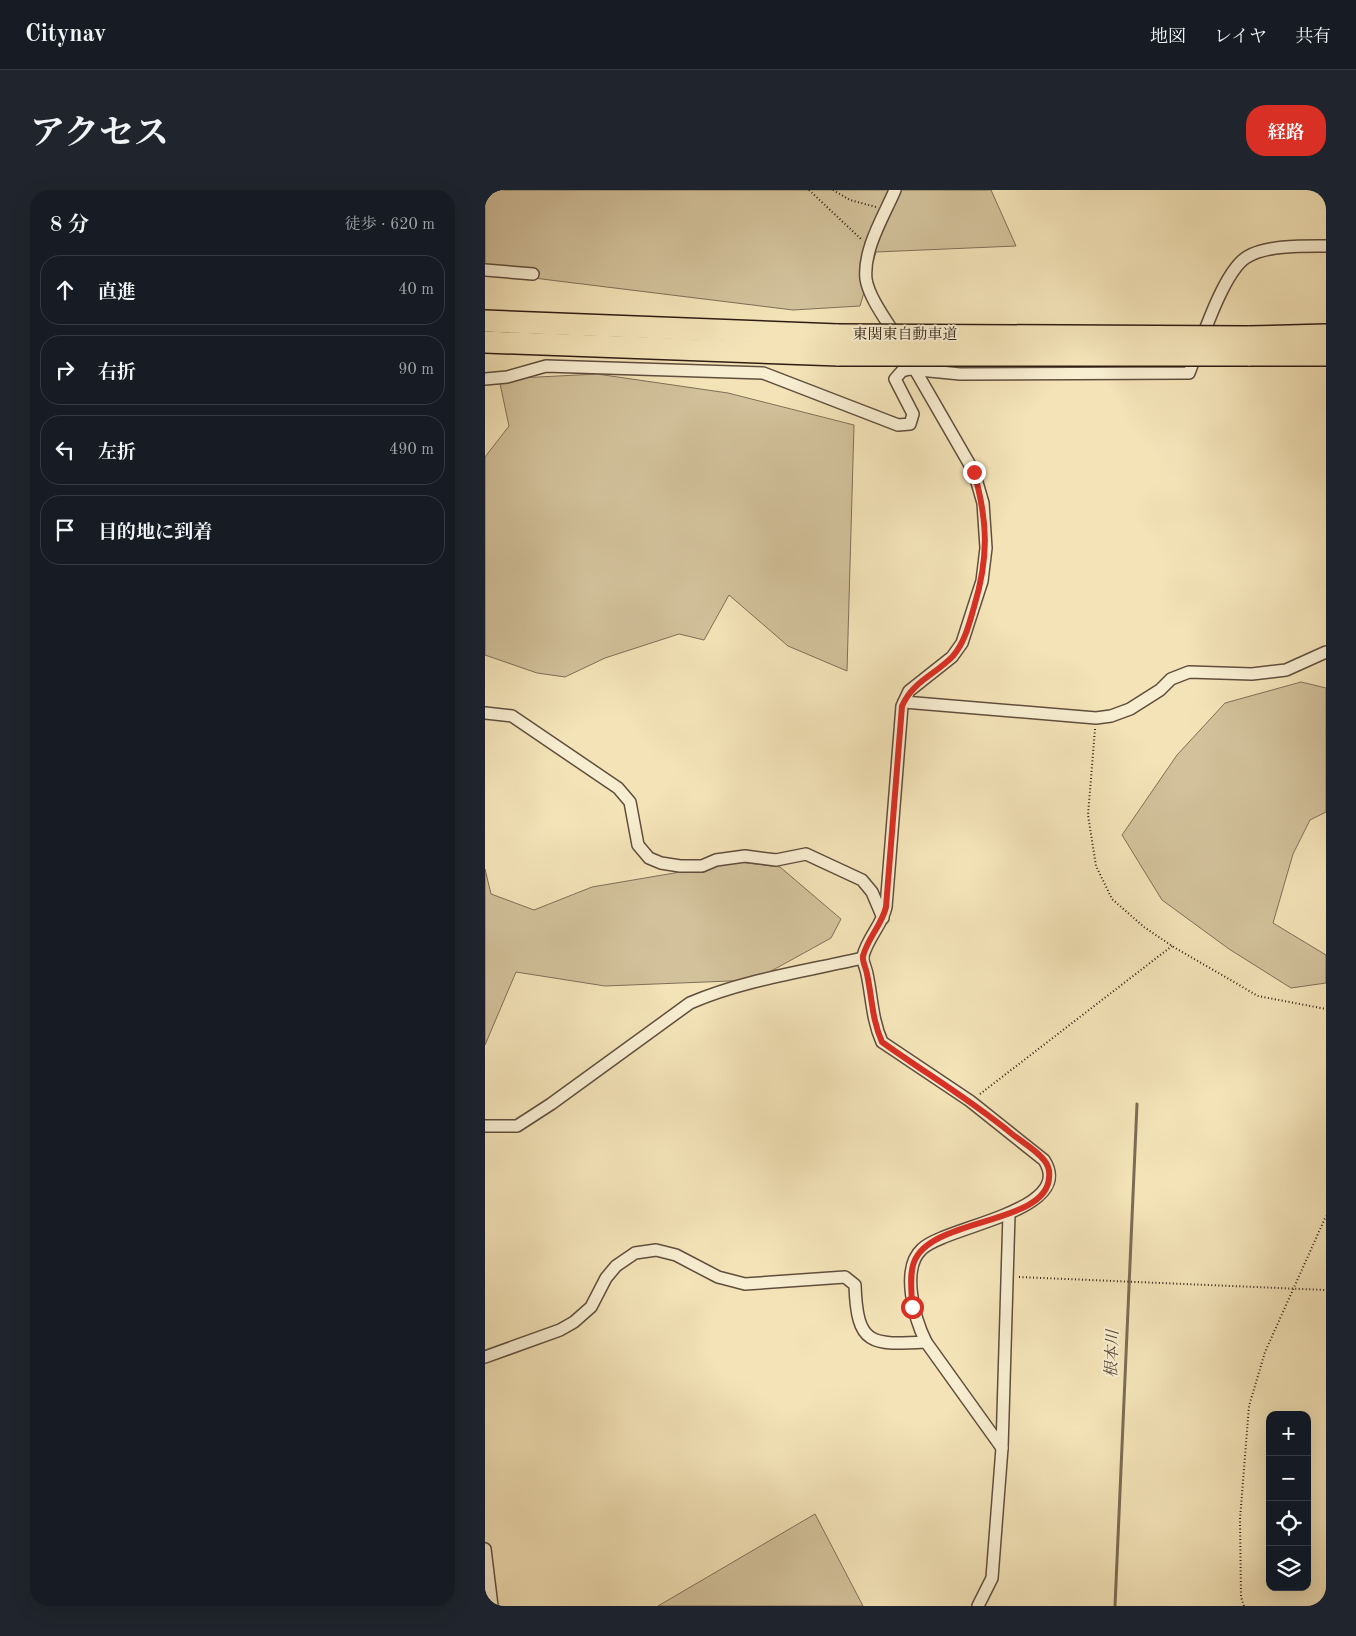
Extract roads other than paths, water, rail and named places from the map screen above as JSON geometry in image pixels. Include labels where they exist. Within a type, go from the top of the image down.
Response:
[{"type":"highway","name":"東関東自動車道","points":[[485,321],[641,329],[839,345]]},
{"type":"highway","name":"東関東自動車道","points":[[1248,346],[1326,335]]},
{"type":"highway","name":"東関東自動車道","points":[[485,342],[1248,346],[1326,355]]},
{"type":"street","points":[[895,190],[870,248],[866,279],[873,296],[974,472],[983,503],[986,548],[982,581],[962,644],[952,657],[909,691],[904,702],[883,920],[870,939],[863,958],[876,1030],[882,1042],[971,1101],[1044,1160],[1049,1168],[1047,1188],[1038,1198],[1009,1214],[956,1230],[921,1249],[913,1263],[912,1307],[926,1342],[1001,1448]]},
{"type":"street","points":[[485,380],[507,377],[546,366],[763,373],[898,425],[910,424],[913,414],[895,379],[902,371],[909,369],[960,374],[1189,373],[1228,277],[1246,257],[1274,248],[1326,246]]},
{"type":"street","points":[[485,270],[533,274]]},
{"type":"street","points":[[904,702],[1096,718],[1111,716],[1130,709],[1171,679],[1189,672],[1252,674],[1286,670],[1326,652]]},
{"type":"street","points":[[485,713],[512,716],[618,788],[630,802],[638,845],[649,858],[661,863],[680,866],[702,866],[716,860],[745,856],[776,860],[806,854],[862,880],[872,892],[883,920]]},
{"type":"street","points":[[485,1126],[517,1126],[551,1104],[673,1014],[698,1000],[761,982],[863,958]]},
{"type":"street","points":[[979,1606],[992,1578],[1001,1448],[1009,1276],[1009,1214]]},
{"type":"street","points":[[485,1358],[560,1330],[574,1322],[591,1307],[606,1278],[617,1266],[635,1253],[656,1250],[683,1258],[718,1277],[745,1284],[845,1277],[855,1285],[856,1314],[869,1337],[875,1342],[889,1344],[926,1342]]},
{"type":"street","points":[[485,1548],[492,1606]]},
{"type":"waterway","name":"根本川","points":[[1115,1606],[1137,1104]]}]
